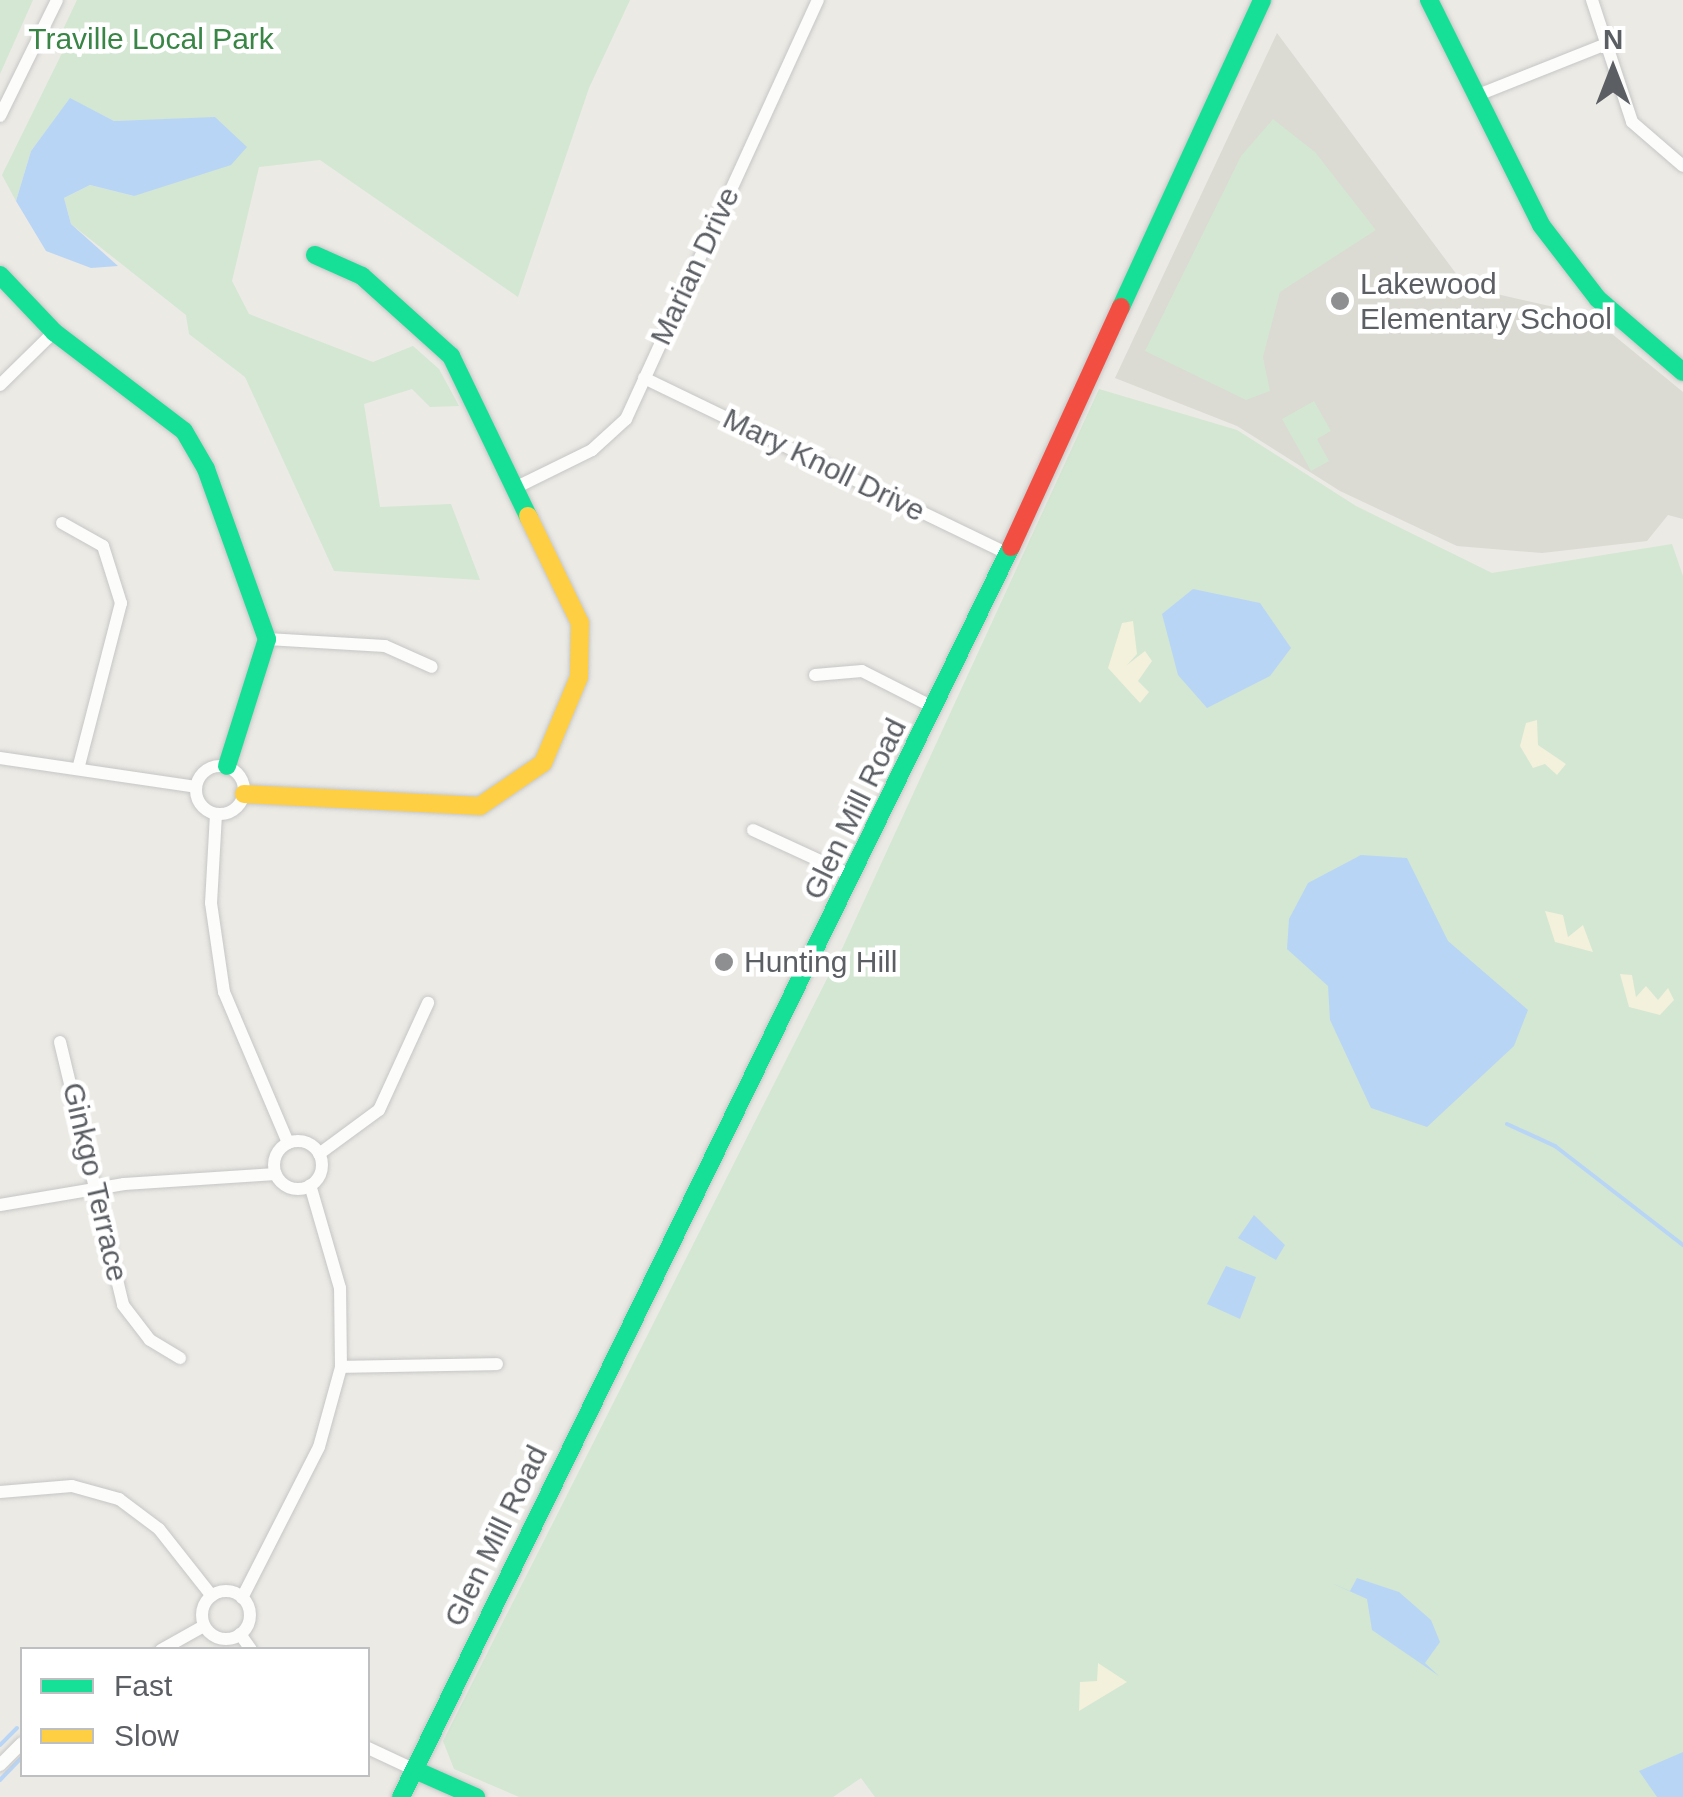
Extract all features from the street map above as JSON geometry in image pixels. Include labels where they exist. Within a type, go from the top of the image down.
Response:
[{"type":"main road","name":"Glen Mill Road","points":[[401,1797],[935,708],[1262,0]]},
{"type":"main road","points":[[1429,0],[1571,267],[1683,372]]},
{"type":"main road","points":[[244,794],[480,806],[543,762],[579,677],[584,636],[520,485],[451,356],[362,276],[315,254]]},
{"type":"main road","points":[[0,276],[54,332],[184,431],[256,590],[266,639],[228,766]]},
{"type":"main road","points":[[415,1770],[476,1797]]},
{"type":"street","points":[[0,116],[56,0]]},
{"type":"street","name":"Marian Drive","points":[[520,485],[613,436],[644,378],[818,0]]},
{"type":"street","points":[[1592,0],[1632,122],[1683,166]]},
{"type":"street","points":[[1478,95],[1606,44]]},
{"type":"street","points":[[0,385],[54,332]]},
{"type":"street","name":"Mary Knoll Drive","points":[[644,378],[1004,552]]},
{"type":"street","points":[[62,523],[103,546],[121,603],[78,770]]},
{"type":"street","points":[[266,639],[385,646],[432,667]]},
{"type":"street","points":[[814,676],[862,671],[935,708]]},
{"type":"street","points":[[0,758],[196,787],[216,814],[218,964],[288,1143],[276,1174]]},
{"type":"street","points":[[196,787],[204,772],[228,766],[244,794],[216,814]]},
{"type":"street","points":[[753,830],[853,876]]},
{"type":"street","points":[[242,1598],[319,1448],[341,1367],[338,1274],[310,1185],[319,1154],[379,1110],[428,1003]]},
{"type":"street","name":"Ginkgo Terrace","points":[[60,1042],[124,1305],[150,1340],[180,1358]]},
{"type":"street","points":[[288,1143],[319,1154]]},
{"type":"street","points":[[0,1205],[96,1189],[276,1174],[294,1188],[310,1185]]},
{"type":"street","points":[[341,1367],[497,1364]]},
{"type":"street","points":[[0,1492],[72,1486],[119,1500],[159,1529],[212,1596],[242,1598]]},
{"type":"street","points":[[166,1647],[204,1626],[212,1596]]},
{"type":"street","points":[[240,1634],[250,1617],[242,1598]]},
{"type":"street","points":[[204,1626],[216,1637],[240,1634]]},
{"type":"street","points":[[240,1634],[249,1647]]},
{"type":"street","points":[[0,1765],[20,1745]]},
{"type":"street","points":[[370,1749],[415,1770]]},
{"type":"shaded area","name":"Lakewood Elementary School","points":[[1277,33],[1466,287],[1589,315],[1683,392],[1683,519],[1668,515],[1647,541],[1542,553],[1457,546],[1340,491],[1237,426],[1115,378]]},
{"type":"green space","name":"Traville Local Park","points":[[0,0],[33,0],[0,74]]},
{"type":"green space","points":[[77,0],[630,0],[589,88],[518,297],[320,160],[259,167],[232,281],[249,314],[373,362],[413,346],[439,369],[459,406],[430,407],[412,389],[364,404],[380,507],[451,504],[480,580],[334,571],[245,377],[189,334],[186,315],[71,224],[64,198],[90,185],[134,196],[216,118],[114,121],[70,99],[31,151],[16,201],[2,175],[67,43],[59,38]]},
{"type":"green space","points":[[1273,119],[1315,152],[1376,230],[1280,292],[1263,357],[1270,391],[1246,400],[1145,351],[1241,156]]},
{"type":"green space","points":[[1099,389],[1237,430],[1356,506],[1492,573],[1672,544],[1683,576],[1683,1797],[875,1797],[861,1778],[833,1797],[519,1797],[454,1769],[443,1741],[841,951]]},
{"type":"green space","points":[[1314,401],[1331,431],[1317,439],[1329,461],[1311,471],[1282,419]]},
{"type":"sand","points":[[1133,621],[1137,654],[1127,665],[1145,651],[1152,661],[1138,681],[1149,692],[1140,703],[1108,668],[1122,623]]},
{"type":"sand","points":[[1537,720],[1538,745],[1566,764],[1557,775],[1545,764],[1533,768],[1520,746],[1526,723]]},
{"type":"sand","points":[[1545,911],[1563,915],[1568,937],[1583,925],[1593,952],[1555,942]]},
{"type":"sand","points":[[1620,974],[1632,975],[1636,997],[1646,986],[1658,1000],[1668,988],[1674,1000],[1660,1015],[1629,1007]]},
{"type":"sand","points":[[1098,1663],[1127,1682],[1079,1711],[1080,1682],[1097,1681]]},
{"type":"water","points":[[70,98],[114,121],[215,117],[247,147],[231,165],[134,196],[90,185],[64,198],[71,224],[118,266],[91,268],[46,251],[16,201],[31,151]]},
{"type":"water","points":[[1193,589],[1260,603],[1291,648],[1270,676],[1207,708],[1178,675],[1162,614]]},
{"type":"water","points":[[1361,855],[1407,858],[1448,941],[1528,1010],[1514,1046],[1427,1127],[1371,1108],[1330,1020],[1328,986],[1287,949],[1289,919],[1308,883]]},
{"type":"water","points":[[1254,1215],[1285,1245],[1276,1260],[1238,1238]]},
{"type":"water","points":[[1226,1266],[1256,1277],[1240,1319],[1207,1304]]},
{"type":"water","points":[[1357,1578],[1399,1592],[1431,1620],[1440,1642],[1425,1663],[1439,1676],[1372,1630],[1367,1599],[1329,1582],[1350,1591]]},
{"type":"water","points":[[1683,1752],[1683,1797],[1657,1797],[1639,1771]]},
{"type":"waterway","points":[[1507,1124],[1555,1146],[1683,1245]]},
{"type":"waterway","points":[[0,1745],[17,1728]]},
{"type":"waterway","points":[[0,1780],[20,1759]]},
{"type":"traffic: fast","points":[[1121,307],[1262,0]]},
{"type":"traffic: fast","points":[[1429,0],[1541,225],[1598,299],[1683,372]]},
{"type":"traffic: fast","points":[[315,255],[362,276],[451,356],[528,516]]},
{"type":"traffic: fast","points":[[0,275],[54,332],[184,431],[206,469],[267,639],[227,766]]},
{"type":"traffic: fast","points":[[401,1797],[1011,547]]},
{"type":"traffic: fast","points":[[415,1770],[476,1797]]},
{"type":"traffic: slow","points":[[244,794],[480,806],[543,763],[579,677],[580,623],[528,516]]},
{"type":"traffic: jam","points":[[1011,547],[1121,307]]},
{"type":"place","name":"Lakewood Elementary School","points":[[1340,301]]},
{"type":"place","name":"Hunting Hill","points":[[724,962]]}]
